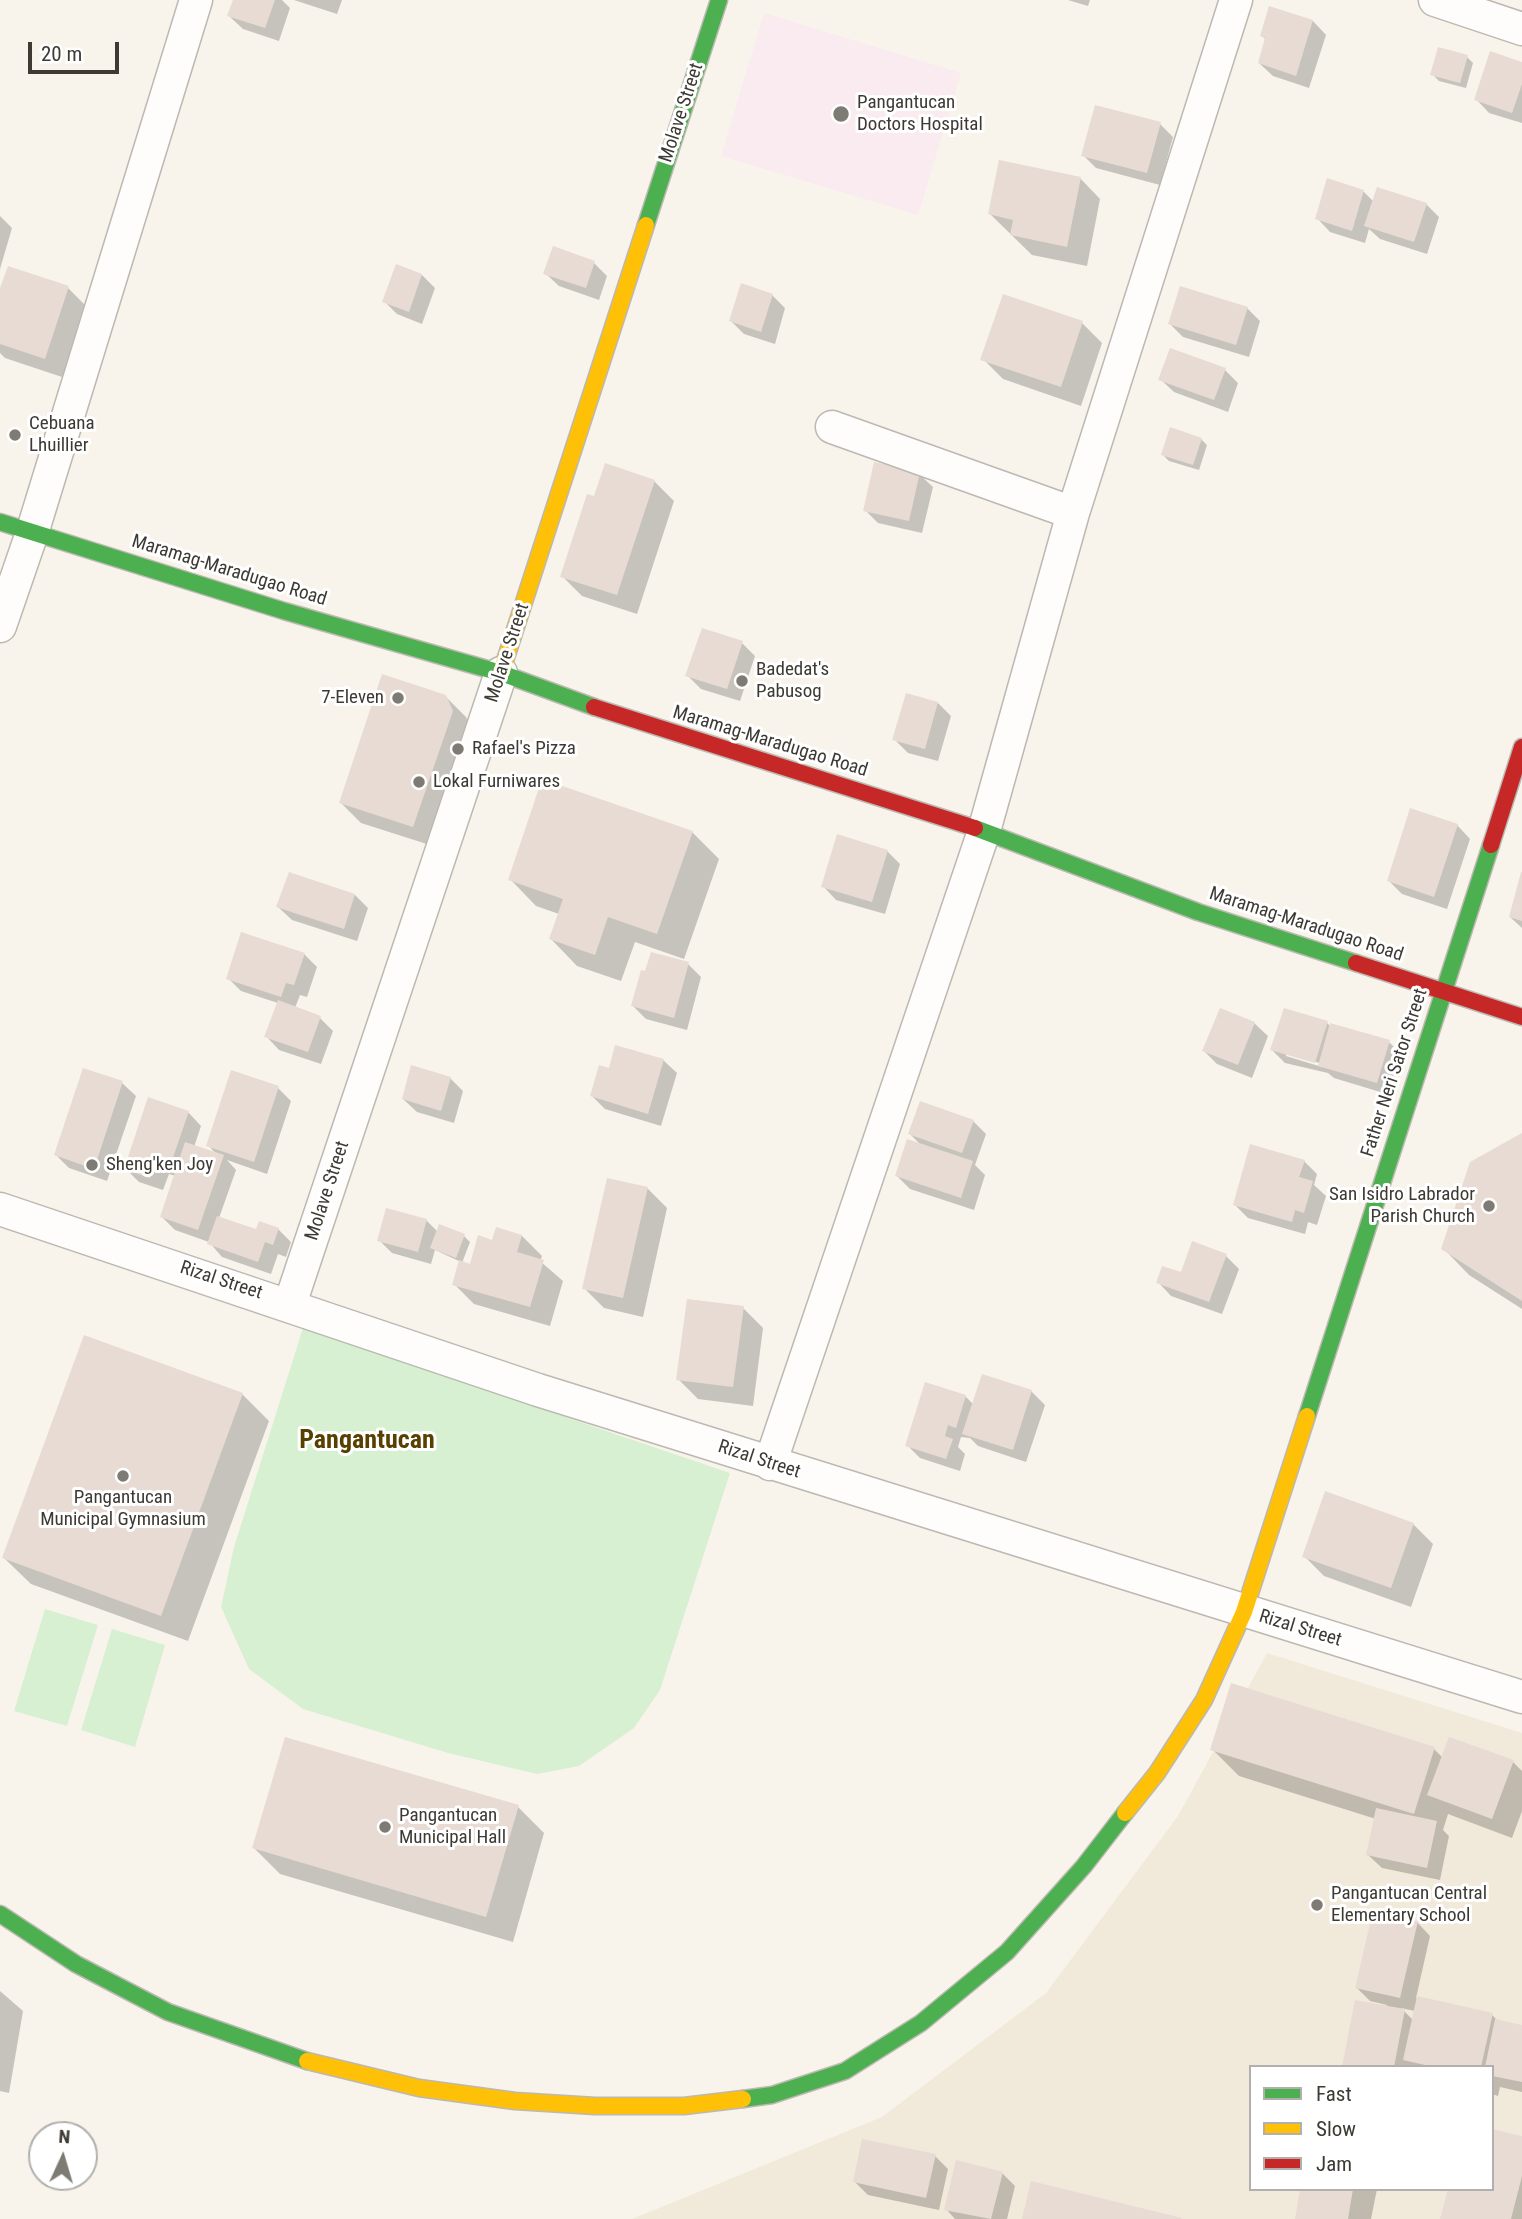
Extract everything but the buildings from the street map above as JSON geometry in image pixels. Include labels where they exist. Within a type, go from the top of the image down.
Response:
[{"type":"street","points":[[0,626],[32,533],[196,0]]},
{"type":"street","name":"Molave Street","points":[[290,1304],[501,673],[719,0]]},
{"type":"street","points":[[770,1464],[984,831],[1073,513],[1236,0]]},
{"type":"street","points":[[1435,0],[1522,29]]},
{"type":"street","points":[[832,426],[1073,513]]},
{"type":"street","name":"Maramag-Maradugao Road","points":[[0,522],[284,611],[501,673],[633,721],[984,831],[1198,912],[1522,1017]]},
{"type":"street","name":"Father Neri Sator Street","points":[[0,1914],[76,1964],[168,2012],[334,2070],[419,2088],[515,2101],[595,2106],[684,2106],[772,2095],[845,2071],[920,2023],[1007,1952],[1084,1866],[1157,1773],[1203,1700],[1244,1612],[1522,747]]},
{"type":"street","name":"Rizal Street","points":[[0,1209],[290,1304],[538,1390],[1522,1697]]},
{"type":"shaded area","name":"Pangantucan Doctors Hospital","points":[[764,13],[961,73],[918,215],[721,156]]},
{"type":"shaded area","name":"Pangantucan Central Elementary School","points":[[1267,1653],[1522,1733],[1522,2219],[632,2219],[882,2117],[1046,1993],[1178,1816]]},
{"type":"green space","points":[[303,1328],[730,1473],[660,1690],[634,1728],[579,1766],[537,1774],[448,1753],[303,1709],[249,1669],[221,1607],[234,1547]]},
{"type":"green space","points":[[45,1609],[98,1625],[67,1726],[14,1711]]},
{"type":"green space","points":[[112,1629],[165,1645],[135,1747],[81,1730]]},
{"type":"traffic: fast","points":[[646,225],[719,0]]},
{"type":"traffic: fast","points":[[0,522],[284,611],[501,673],[594,707]]},
{"type":"traffic: fast","points":[[975,828],[1198,912],[1356,963]]},
{"type":"traffic: fast","points":[[1307,1416],[1491,845]]},
{"type":"traffic: fast","points":[[743,2099],[772,2095],[845,2071],[921,2023],[1007,1952],[1084,1866],[1125,1813]]},
{"type":"traffic: fast","points":[[0,1914],[76,1964],[168,2012],[307,2061]]},
{"type":"traffic: slow","points":[[501,673],[646,225]]},
{"type":"traffic: slow","points":[[1125,1813],[1157,1773],[1204,1700],[1244,1612],[1307,1416]]},
{"type":"traffic: slow","points":[[307,2061],[419,2088],[515,2101],[595,2106],[684,2106],[743,2099]]},
{"type":"traffic: jam","points":[[594,707],[975,828]]},
{"type":"traffic: jam","points":[[1491,845],[1522,747]]},
{"type":"traffic: jam","points":[[1356,963],[1522,1017]]},
{"type":"place","name":"Pangantucan Doctors Hospital","points":[[841,114]]},
{"type":"place","name":"Cebuana Lhuillier","points":[[15,435]]},
{"type":"place","name":"Badedat's Pabusog","points":[[742,681]]},
{"type":"place","name":"7-Eleven","points":[[398,698]]},
{"type":"place","name":"Rafael's Pizza","points":[[458,749]]},
{"type":"place","name":"Lokal Furniwares","points":[[419,782]]},
{"type":"place","name":"Sheng'ken Joy","points":[[92,1165]]},
{"type":"place","name":"San Isidro Labrador Parish Church","points":[[1489,1206]]},
{"type":"place","name":"Pangantucan Municipal Gymnasium","points":[[123,1476]]},
{"type":"place","name":"Pangantucan Municipal Hall","points":[[385,1827]]},
{"type":"place","name":"Pangantucan Central Elementary School","points":[[1317,1905]]},
{"type":"district","name":"Pangantucan","points":[[367,1441]]}]
